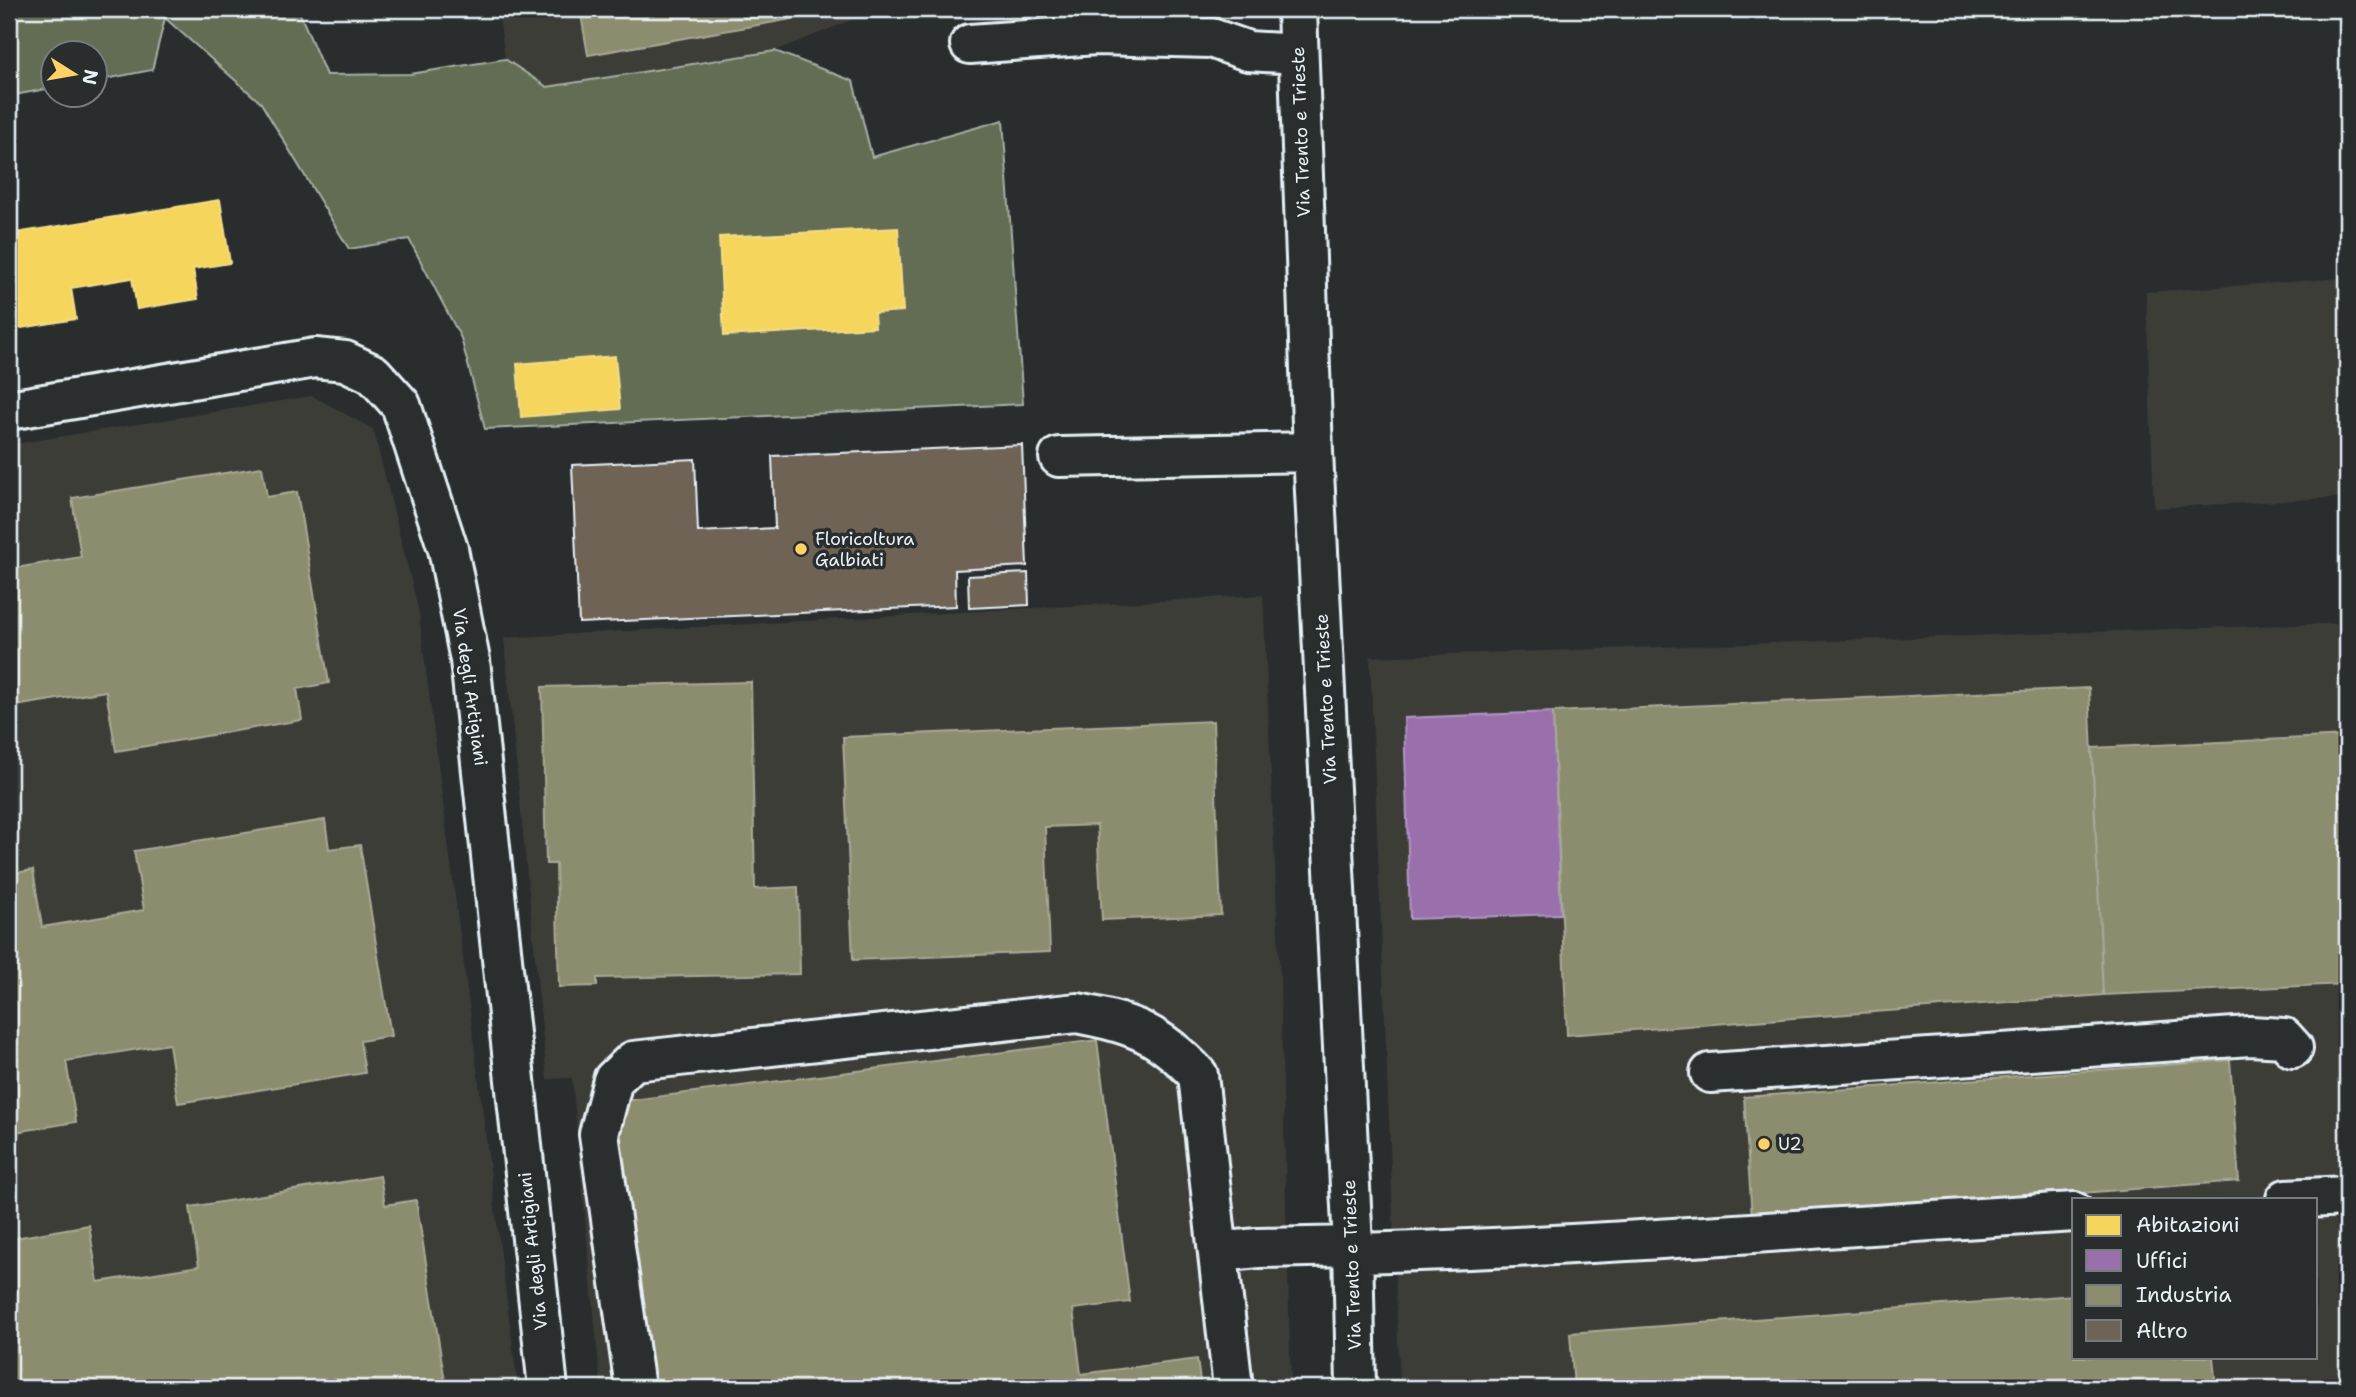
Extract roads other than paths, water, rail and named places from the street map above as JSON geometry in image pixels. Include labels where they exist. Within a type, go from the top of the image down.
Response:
[{"type":"street","name":"Via Trento e Trieste","points":[[1297,9],[1313,452],[1353,1250],[1356,1388]]},
{"type":"street","points":[[970,44],[1096,35],[1211,38],[1248,51],[1298,54]]},
{"type":"street","name":"Via degli Artigiani","points":[[9,410],[315,358],[345,361],[373,374],[401,405],[448,548],[470,660],[548,1388]]},
{"type":"street","points":[[1059,457],[1313,452]]},
{"type":"street","points":[[635,1388],[599,1134],[613,1080],[633,1061],[1077,1013],[1131,1025],[1168,1046],[1198,1075],[1233,1388]]},
{"type":"street","points":[[1710,1073],[2250,1036],[2284,1038],[2293,1048]]},
{"type":"street","points":[[2306,1198],[2347,1196]]},
{"type":"street","points":[[1218,1252],[1258,1248],[1353,1250],[1637,1242],[1723,1233],[2072,1212]]},
{"type":"place","name":"Floricoltura Galbiati","points":[[801,549]]},
{"type":"place","name":"U2","points":[[1764,1144]]}]
